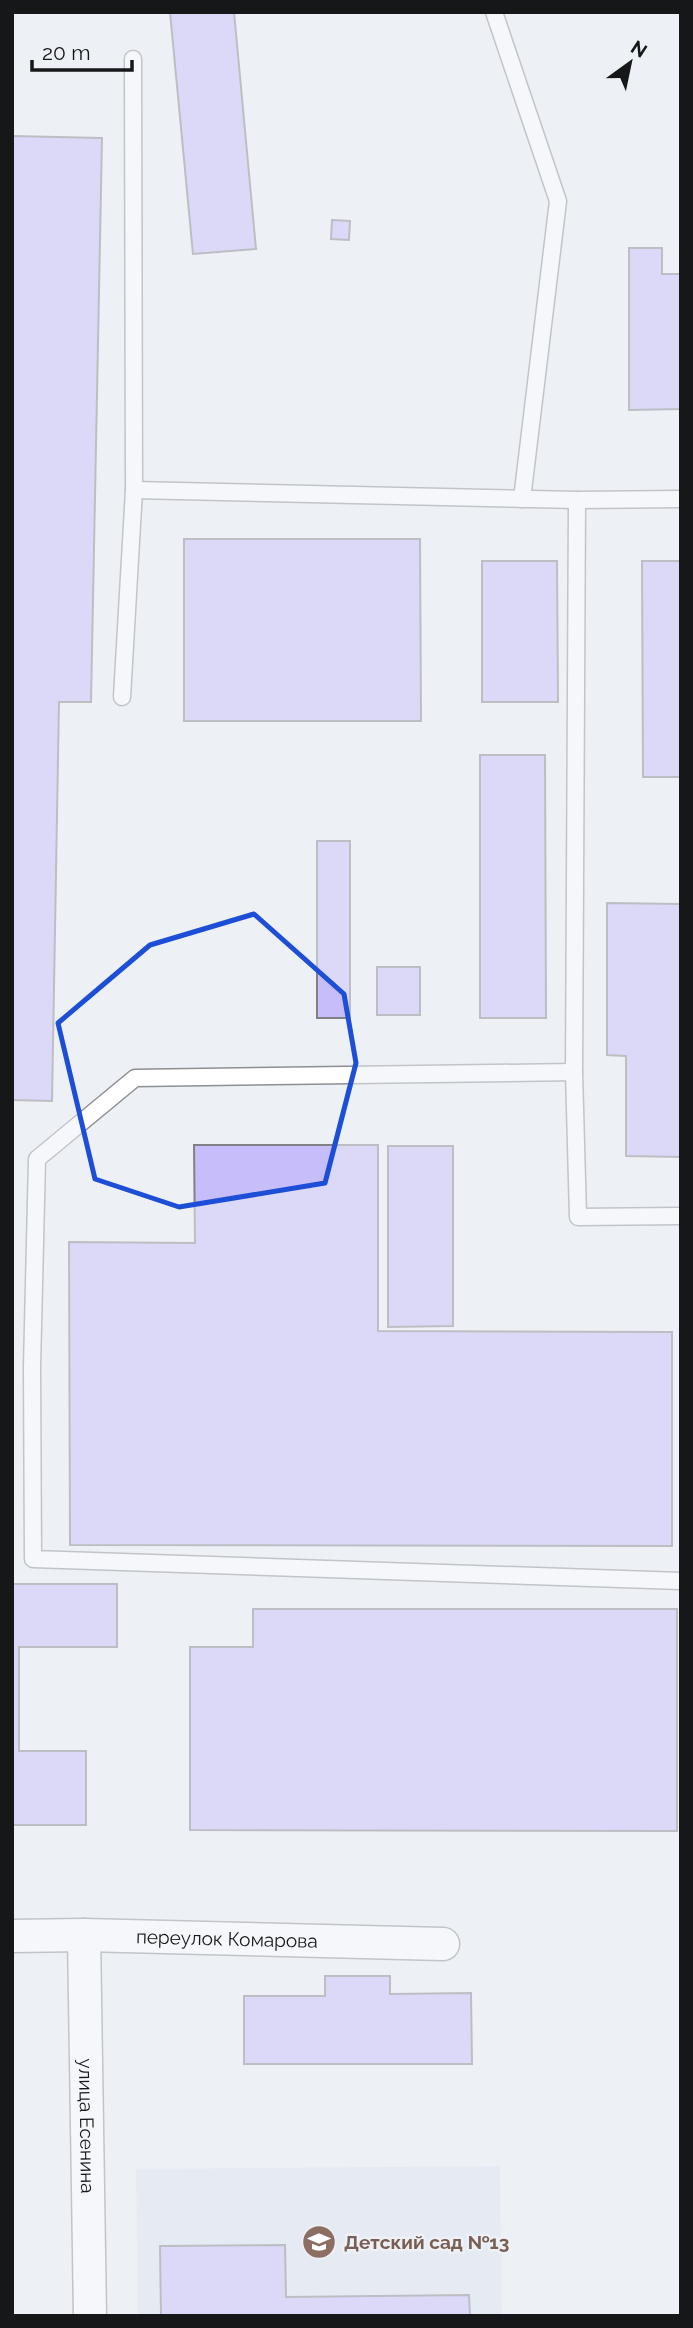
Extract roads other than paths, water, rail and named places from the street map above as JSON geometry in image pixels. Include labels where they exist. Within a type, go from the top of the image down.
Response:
[{"type":"street","name":"переулок Комарова","points":[[12,1936],[84,1935],[443,1944]]},
{"type":"street","name":"улица Есенина","points":[[84,1935],[90,2316]]},
{"type":"lane","points":[[494,12],[558,201],[522,499]]},
{"type":"lane","points":[[122,696],[135,490],[133,59]]},
{"type":"lane","points":[[135,490],[577,500],[681,499]]},
{"type":"lane","points":[[577,500],[575,1072],[578,1217],[681,1216]]},
{"type":"lane","points":[[575,1072],[135,1078],[37,1159],[32,1367],[33,1559],[681,1581]]},
{"type":"place","name":"Детский сад №13","points":[[319,2242]]}]
